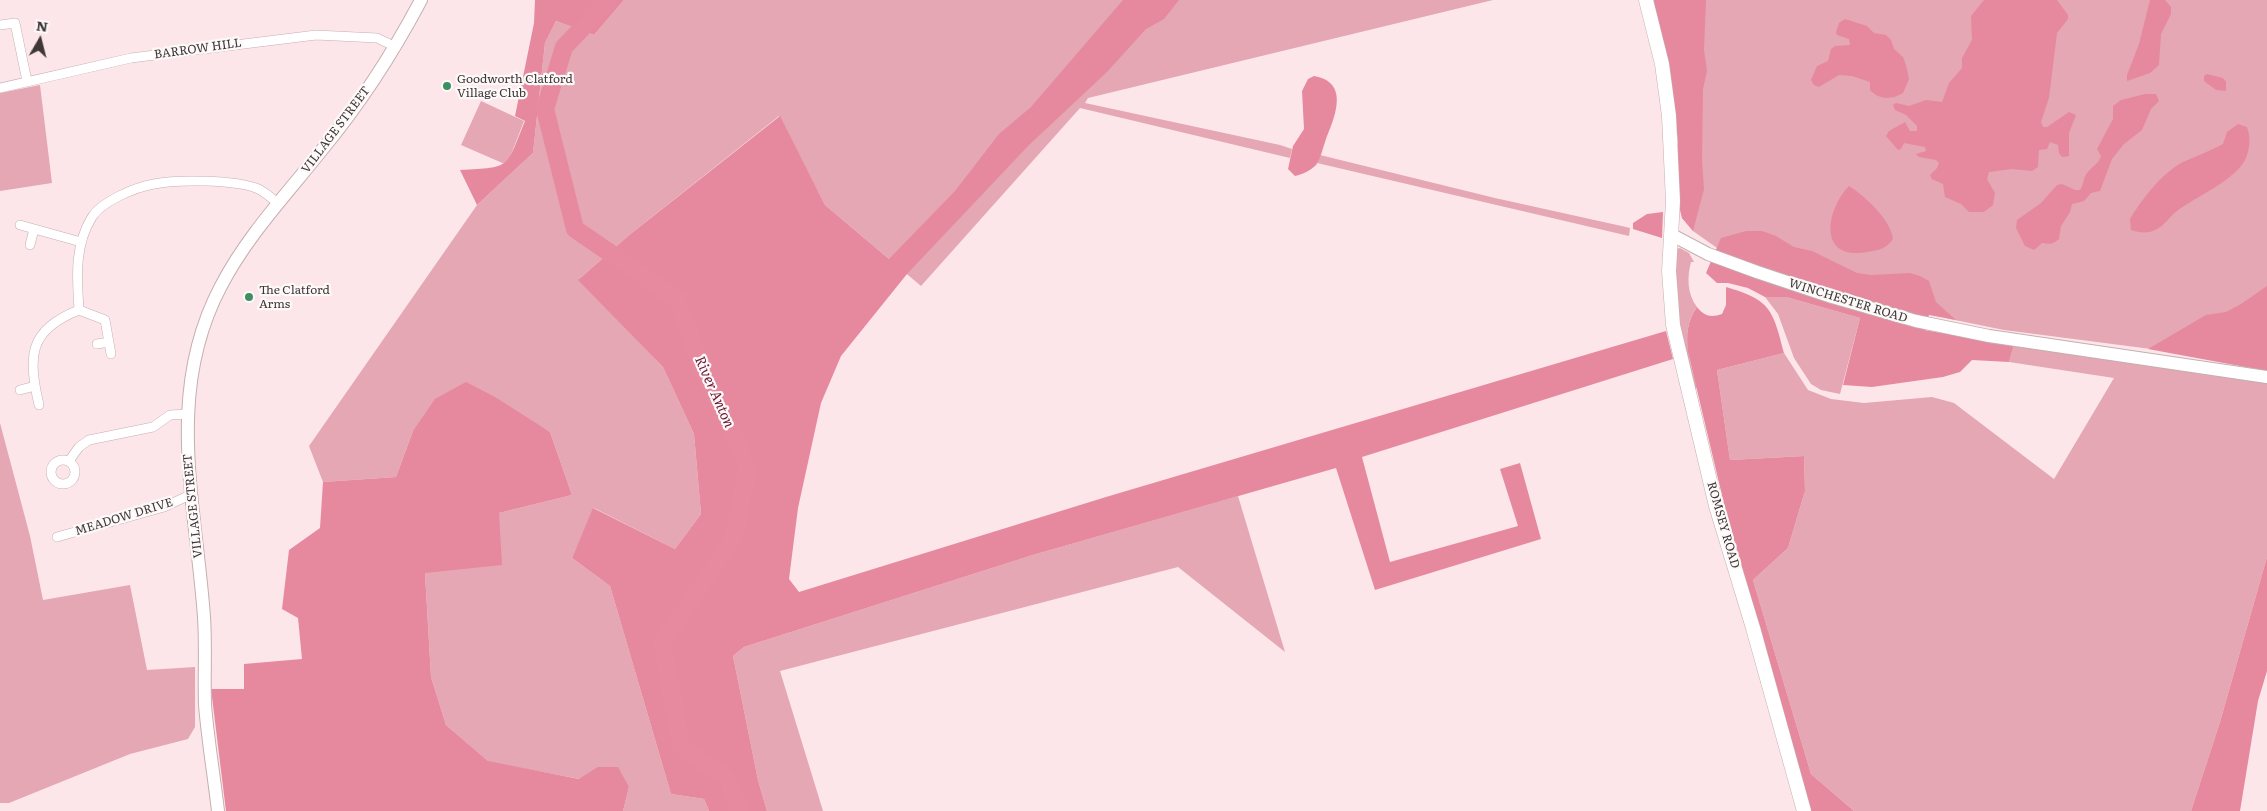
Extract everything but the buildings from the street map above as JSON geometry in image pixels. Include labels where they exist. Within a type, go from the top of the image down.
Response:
[{"type":"main road","points":[[1646,0],[1658,47],[1667,100],[1673,177],[1672,235]]},
{"type":"main road","name":"ROMSEY ROAD","points":[[1672,235],[1669,272],[1673,325],[1681,361],[1716,506],[1754,628],[1804,811]]},
{"type":"street","name":"VILLAGE STREET","points":[[218,811],[206,706],[204,618],[187,458],[188,414],[199,348],[212,304],[236,262],[278,203],[321,152],[396,47],[421,0]]},
{"type":"street","points":[[0,25],[15,23],[27,81]]},
{"type":"street","name":"BARROW HILL","points":[[0,88],[131,58],[316,34],[377,38],[396,47]]},
{"type":"street","points":[[79,310],[77,274],[81,242],[93,216],[118,197],[154,184],[199,181],[247,186],[264,192],[278,203]]},
{"type":"street","points":[[20,225],[81,242]]},
{"type":"street","points":[[30,245],[34,229]]},
{"type":"street","name":"WINCHESTER ROAD","points":[[1672,235],[1708,254],[1757,272],[1832,297],[1916,321],[1990,336],[2267,377]]},
{"type":"street","points":[[39,405],[35,386],[34,353],[40,337],[49,326],[63,316],[79,310],[105,320],[111,354]]},
{"type":"street","points":[[97,344],[109,342]]},
{"type":"street","points":[[20,390],[35,386]]},
{"type":"street","points":[[69,461],[79,447],[89,440],[153,427],[170,415],[188,414]]},
{"type":"street","name":"MEADOW DRIVE","points":[[57,537],[164,507],[190,495]]},
{"type":"shaded area","points":[[535,0],[624,0],[594,35],[556,21],[545,43],[533,153],[477,205],[460,170],[499,166],[510,157],[514,148],[525,121],[515,116],[534,23]]},
{"type":"shaded area","points":[[624,0],[1493,0],[1088,98],[1085,103],[1280,145],[1292,149],[1290,158],[1080,108],[921,286],[825,205],[779,116],[628,236],[579,279],[663,367],[694,434],[701,514],[675,549],[594,508],[572,558],[610,586],[671,794],[704,799],[709,811],[623,811],[629,787],[597,767],[580,779],[489,762],[446,725],[431,677],[425,572],[499,513],[572,495],[550,432],[522,416],[413,431],[396,477],[323,482],[309,446],[477,205],[533,153],[545,43],[556,21],[594,35]]},
{"type":"shaded area","points":[[1123,0],[1179,0],[1164,19],[1146,29],[1107,72],[1029,145],[907,274],[841,356],[821,403],[798,508],[789,579],[799,592],[1106,497],[1666,331],[1673,359],[1362,457],[1390,562],[1518,526],[1500,469],[1520,463],[1541,539],[1375,590],[1336,468],[1033,555],[744,647],[733,656],[758,780],[767,811],[709,811],[704,799],[671,794],[610,586],[572,558],[593,508],[675,549],[701,514],[694,434],[663,367],[578,280],[628,236],[780,116],[825,205],[889,259],[955,191],[999,134],[1031,107]]},
{"type":"shaded area","points":[[1649,0],[1706,0],[1704,50],[1707,71],[1703,89],[1702,161],[1704,189],[1693,231],[1682,218],[1678,202],[1678,141],[1670,78]]},
{"type":"shaded area","points":[[1655,0],[2267,0],[2267,364],[2004,330],[1950,319],[1717,248],[1693,231],[1682,218],[1685,154]]},
{"type":"shaded area","points":[[1984,0],[2057,0],[2068,15],[2068,19],[2057,33],[2049,98],[2041,122],[2043,127],[2047,127],[2069,112],[2076,115],[2069,133],[2069,156],[2062,157],[2059,153],[2058,145],[2050,142],[2047,149],[2039,150],[2038,167],[2032,171],[2012,169],[1989,172],[1987,179],[1995,193],[1993,205],[1984,212],[1969,212],[1961,204],[1945,197],[1943,184],[1932,179],[1930,175],[1939,163],[1936,160],[1919,157],[1916,154],[1926,151],[1925,147],[1904,143],[1901,149],[1898,150],[1886,136],[1889,131],[1905,122],[1910,131],[1917,131],[1917,126],[1906,115],[1895,110],[1893,105],[1896,103],[1909,106],[1926,100],[1942,102],[1949,83],[1962,68],[1962,58],[1972,40],[1971,16]]},
{"type":"shaded area","points":[[2150,0],[2165,0],[2171,7],[2171,14],[2161,34],[2159,65],[2150,73],[2127,81],[2127,75],[2139,44]]},
{"type":"shaded area","points":[[1845,19],[1867,26],[1874,33],[1886,35],[1891,40],[1894,49],[1903,57],[1906,65],[1909,79],[1903,93],[1890,98],[1877,96],[1870,90],[1870,82],[1852,76],[1839,75],[1819,87],[1814,85],[1811,80],[1817,66],[1828,61],[1831,49],[1835,46],[1850,45],[1849,39],[1837,35],[1836,32],[1839,23]]},
{"type":"shaded area","points":[[2207,74],[2223,78],[2226,82],[2226,91],[2216,90],[2204,81],[2204,76]]},
{"type":"shaded area","points":[[1314,76],[1332,85],[1336,93],[1336,111],[1321,156],[1316,165],[1306,172],[1295,176],[1288,169],[1293,146],[1304,129],[1302,91],[1308,79]]},
{"type":"shaded area","points":[[40,85],[52,183],[0,191],[0,93]]},
{"type":"shaded area","points":[[2145,94],[2156,94],[2159,101],[2151,109],[2142,130],[2124,144],[2112,159],[2100,191],[2091,193],[2084,201],[2072,204],[2070,212],[2061,226],[2057,241],[2051,244],[2042,243],[2034,250],[2025,246],[2016,228],[2017,220],[2041,203],[2057,185],[2062,184],[2075,190],[2080,190],[2086,175],[2100,159],[2101,156],[2097,149],[2113,119],[2113,106],[2121,100]]},
{"type":"shaded area","points":[[481,101],[524,121],[507,165],[461,145]]},
{"type":"shaded area","points":[[2238,124],[2247,127],[2249,139],[2247,156],[2240,168],[2223,182],[2177,211],[2157,229],[2151,232],[2131,230],[2130,219],[2140,203],[2160,180],[2183,162],[2223,144],[2227,132]]},
{"type":"shaded area","points":[[1320,155],[1495,198],[1630,228],[1629,236],[1317,163]]},
{"type":"shaded area","points":[[1849,186],[1869,202],[1888,224],[1893,239],[1885,247],[1879,250],[1851,253],[1840,249],[1833,242],[1831,220],[1841,196]]},
{"type":"shaded area","points":[[1663,212],[1662,238],[1633,229],[1633,223],[1647,214]]},
{"type":"shaded area","points":[[1746,231],[1762,231],[1776,236],[1794,247],[1812,251],[1857,273],[1871,275],[1910,273],[1920,276],[1929,281],[1936,302],[1956,320],[1929,315],[1924,330],[2014,345],[2009,362],[1972,360],[1960,372],[1943,377],[1872,387],[1843,385],[1860,318],[1786,297],[1765,297],[1748,288],[1728,283],[1717,283],[1706,273],[1721,238]]},
{"type":"shaded area","points":[[1680,248],[1689,253],[1694,262],[1691,262],[1689,285],[1691,297],[1697,307],[1688,326],[1687,336],[1689,357],[1697,388],[1693,390],[1676,314],[1674,283],[1676,249]]},
{"type":"shaded area","points":[[2267,286],[2267,371],[2148,349],[2206,315],[2226,312]]},
{"type":"shaded area","points":[[1726,287],[1752,297],[1768,309],[1777,326],[1784,353],[1717,370],[1730,460],[1804,456],[1805,491],[1788,548],[1753,580],[1811,774],[1854,811],[1811,811],[1725,508],[1688,352],[1687,340],[1689,323],[1697,307],[1708,315],[1722,314],[1726,305]]},
{"type":"shaded area","points":[[1765,297],[1786,297],[1860,318],[1840,394],[1821,390],[1811,384],[1794,358],[1778,314]]},
{"type":"shaded area","points":[[2014,345],[2267,381],[2267,557],[2220,722],[2191,811],[1854,811],[1811,774],[1753,580],[1788,548],[1805,491],[1804,456],[1730,460],[1717,370],[1784,353],[1808,390],[1831,399],[1864,403],[1932,397],[1954,403],[2054,479],[2114,378],[2009,362]]},
{"type":"shaded area","points":[[466,382],[495,397],[550,432],[572,495],[499,513],[502,565],[425,573],[431,677],[446,725],[488,761],[579,779],[597,767],[618,767],[629,787],[623,811],[226,811],[211,689],[244,689],[244,664],[302,659],[298,618],[282,609],[289,550],[320,528],[323,482],[396,477],[413,431],[435,399]]},
{"type":"shaded area","points":[[0,423],[30,536],[43,600],[130,585],[147,670],[195,667],[195,727],[188,739],[130,754],[9,803],[0,803]]},
{"type":"shaded area","points":[[1238,496],[1285,652],[1178,567],[780,671],[823,811],[767,811],[758,780],[733,656],[744,647],[1033,555]]},
{"type":"shaded area","points":[[2267,557],[2267,671],[2258,701],[2240,811],[2191,811],[2220,722]]},
{"type":"waterway","name":"River Anton","points":[[609,0],[564,47],[545,109],[575,229],[677,299],[703,371],[748,468],[734,538],[662,643],[682,748],[728,779],[739,811]]},
{"type":"place","name":"Goodworth Clatford Village Club","points":[[447,86]]},
{"type":"place","name":"The Clatford Arms","points":[[249,297]]}]
